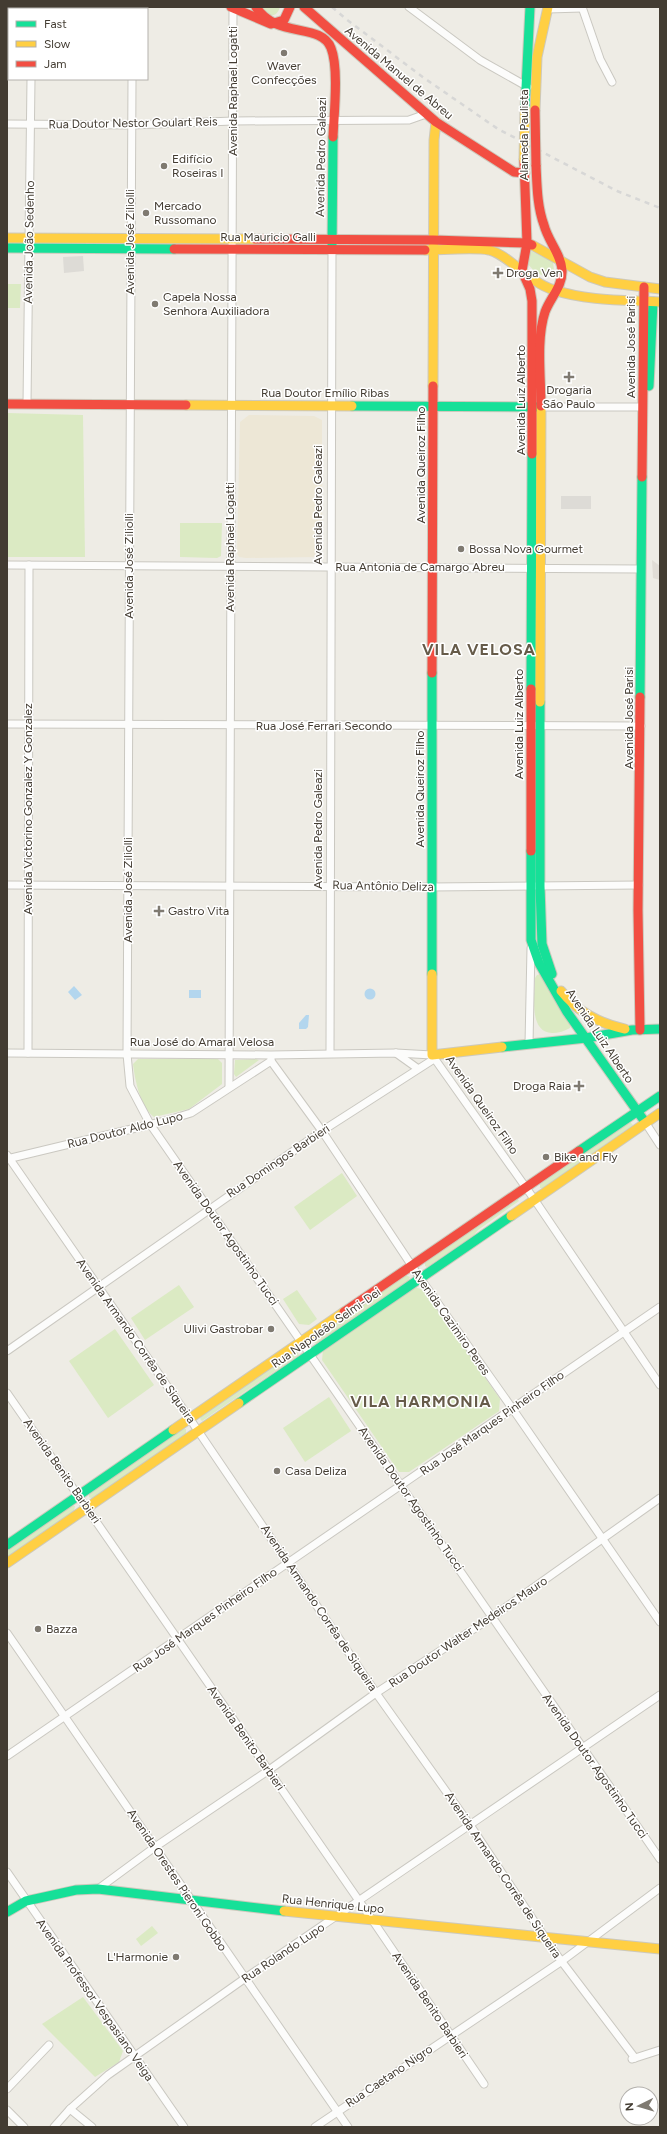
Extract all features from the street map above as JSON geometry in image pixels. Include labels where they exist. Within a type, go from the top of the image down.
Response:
[{"type":"main road","name":"Avenida Pedro Galeazi","points":[[232,7],[271,24],[319,35],[326,38],[330,44],[333,55],[332,244]]},
{"type":"main road","points":[[256,7],[259,14],[271,24],[284,20],[290,7]]},
{"type":"main road","name":"Avenida Manuel de Abreu","points":[[304,7],[436,122],[514,172],[525,173]]},
{"type":"main road","name":"Alameda Paulista","points":[[548,8],[537,57],[535,110],[536,165],[539,209],[544,226],[560,260]]},
{"type":"main road","name":"Alameda Paulista","points":[[527,243],[524,108],[528,9]]},
{"type":"main road","name":"Avenida Queiroz Filho","points":[[433,1057],[431,887],[433,244],[434,140],[436,122]]},
{"type":"main road","name":"Rua Mauricio Galli","points":[[7,238],[232,240],[332,244],[527,243],[545,250],[590,277],[605,282],[660,289]]},
{"type":"main road","points":[[522,271],[527,243]]},
{"type":"main road","name":"Rua Mauricio Galli","points":[[7,248],[232,249],[332,244]]},
{"type":"main road","name":"Rua Mauricio Galli","points":[[433,244],[489,250],[501,254],[541,286],[555,290],[602,298],[656,302]]},
{"type":"main road","name":"Avenida Luiz Alberto","points":[[537,407],[541,332],[544,312],[561,280],[562,271],[560,260]]},
{"type":"main road","name":"Avenida Luiz Alberto","points":[[522,271],[530,289],[532,301],[537,407],[537,567],[535,727],[530,887],[531,940],[544,973],[567,1012],[645,1122]]},
{"type":"main road","name":"Avenida José Parisi","points":[[636,1030],[641,726],[643,407],[642,301],[644,287]]},
{"type":"main road","name":"Avenida José Parisi","points":[[643,407],[648,398],[656,302]]},
{"type":"main road","name":"Rua Doutor Emílio Ribas","points":[[7,404],[537,407]]},
{"type":"main road","name":"Avenida Luiz Alberto","points":[[535,727],[542,944],[550,971],[556,983],[570,1002],[582,1013],[599,1023]]},
{"type":"main road","name":"Rua José do Amaral Velosa","points":[[599,1023],[636,1030]]},
{"type":"main road","name":"Rua José do Amaral Velosa","points":[[433,1057],[586,1038],[636,1030],[660,1029]]},
{"type":"main road","name":"Rua Napoleão Selmi-Dei","points":[[7,1545],[301,1341],[660,1096]]},
{"type":"main road","name":"Rua Napoleão Selmi-Dei","points":[[7,1563],[660,1113]]},
{"type":"main road","name":"Rua Henrique Lupo","points":[[7,1912],[26,1901],[70,1892],[98,1889],[191,1901],[660,1949]]},
{"type":"street","points":[[89,7],[133,8]]},
{"type":"street","name":"Avenida Raphael Logatti","points":[[229,1087],[230,566],[234,121],[232,7]]},
{"type":"street","points":[[409,7],[480,60],[525,86],[536,88]]},
{"type":"street","points":[[548,8],[582,8],[600,59],[612,82]]},
{"type":"street","name":"Avenida João Sedenho","points":[[28,404],[31,80]]},
{"type":"street","name":"Avenida José Ziliolli","points":[[127,1054],[132,80]]},
{"type":"street","name":"Rua Doutor Nestor Goulart Reis","points":[[7,124],[132,125],[234,121],[408,120],[426,114]]},
{"type":"street","name":"Avenida Pedro Galeazi","points":[[330,1053],[330,406],[332,244]]},
{"type":"street","name":"Rua Doutor Emílio Ribas","points":[[537,407],[643,407]]},
{"type":"street","name":"Rua Antonia de Camargo Abreu","points":[[7,565],[433,566],[641,569]]},
{"type":"street","name":"Avenida Victorino Gonzalez Y Gonzalez","points":[[28,1053],[29,565]]},
{"type":"street","name":"Rua José Ferrari Secondo","points":[[7,724],[535,727],[641,726]]},
{"type":"street","name":"Rua Antônio Deliza","points":[[7,885],[431,887],[639,886]]},
{"type":"street","points":[[529,1044],[531,940]]},
{"type":"street","name":"Rua José do Amaral Velosa","points":[[7,1053],[228,1055],[271,1058],[330,1053],[396,1053],[433,1057]]},
{"type":"street","points":[[396,1053],[417,1068]]},
{"type":"street","name":"Avenida Doutor Agostinho Tucci","points":[[127,1054],[130,1086],[150,1124],[660,1859]]},
{"type":"street","name":"Rua Domingos Barbieri","points":[[7,1351],[209,1208],[433,1057]]},
{"type":"street","name":"Avenida Queiroz Filho","points":[[433,1057],[534,1199],[660,1385]]},
{"type":"street","name":"Rua Doutor Aldo Lupo","points":[[8,1157],[191,1113],[271,1058]]},
{"type":"street","name":"Avenida Cazimiro Peres","points":[[271,1058],[322,1131],[420,1278],[660,1622]]},
{"type":"street","name":"Avenida Luiz Alberto","points":[[645,1122],[660,1145]]},
{"type":"street","name":"Avenida Armando Corrêa de Siqueira","points":[[8,1157],[190,1419],[376,1693],[470,1825],[546,1938],[632,2059],[660,2050]]},
{"type":"street","name":"Rua José Marques Pinheiro Filho","points":[[7,1756],[288,1562],[402,1486],[512,1408],[660,1307]]},
{"type":"street","name":"Avenida Benito Barbieri","points":[[7,1393],[373,1920],[484,2084]]},
{"type":"street","name":"Rua Doutor Walter Medeiros Mauro","points":[[98,1889],[155,1847],[269,1770],[376,1693],[492,1617],[660,1498]]},
{"type":"street","name":"Avenida Orestes Pieroni Gobbo","points":[[7,1633],[244,1979],[348,2127]]},
{"type":"street","name":"Rua Rolando Lupo","points":[[54,2127],[70,2109],[96,2085],[244,1979],[660,1695]]},
{"type":"street","name":"Avenida Professor Vespasiano Veiga","points":[[7,1872],[184,2127]]},
{"type":"street","name":"Rua Caetano Nigro","points":[[315,2127],[450,2034],[562,1961],[660,1888]]},
{"type":"street","points":[[7,2089],[49,2045]]},
{"type":"street","points":[[70,2109],[92,2127]]},
{"type":"street","points":[[7,2110],[24,2127]]},
{"type":"shaded area","points":[[83,256],[84,271],[64,273],[63,257]]},
{"type":"shaded area","points":[[249,415],[314,416],[322,420],[322,551],[319,557],[246,558],[239,557],[237,553],[240,422]]},
{"type":"shaded area","points":[[561,496],[591,496],[591,509],[561,509]]},
{"type":"shaded area","points":[[652,560],[660,566],[660,580],[653,578]]},
{"type":"green space","points":[[259,7],[280,7],[275,14],[272,16],[267,16]]},
{"type":"green space","points":[[527,249],[553,262],[554,270],[550,276],[539,274],[530,266],[525,260]]},
{"type":"green space","points":[[7,284],[21,284],[20,308],[7,308]]},
{"type":"green space","points":[[7,413],[83,415],[85,557],[7,557]]},
{"type":"green space","points":[[180,523],[222,523],[221,556],[217,558],[180,557]]},
{"type":"green space","points":[[540,974],[571,1023],[570,1028],[552,1033],[544,1031],[539,1026],[534,1011],[534,1002],[535,978]]},
{"type":"green space","points":[[138,1059],[218,1059],[222,1063],[222,1084],[189,1109],[154,1117],[145,1107],[139,1093],[133,1064]]},
{"type":"green space","points":[[235,1060],[259,1060],[236,1077],[234,1074]]},
{"type":"green space","points":[[629,1121],[633,1125],[543,1188],[540,1188],[540,1182]]},
{"type":"green space","points":[[342,1173],[357,1196],[310,1230],[294,1207]]},
{"type":"green space","points":[[517,1198],[519,1201],[478,1230],[474,1235],[427,1267],[425,1266],[425,1263]]},
{"type":"green space","points":[[405,1275],[410,1277],[408,1281],[317,1343],[314,1343],[315,1338]]},
{"type":"green space","points":[[179,1285],[194,1307],[145,1340],[131,1318]]},
{"type":"green space","points":[[414,1287],[424,1290],[500,1399],[499,1411],[409,1472],[399,1472],[322,1360],[323,1350]]},
{"type":"green space","points":[[297,1290],[317,1319],[309,1325],[299,1324],[283,1299]]},
{"type":"green space","points":[[115,1329],[154,1385],[108,1418],[69,1361]]},
{"type":"green space","points":[[296,1351],[299,1355],[202,1421],[200,1419],[202,1415]]},
{"type":"green space","points":[[329,1397],[351,1431],[305,1462],[283,1428]]},
{"type":"green space","points":[[182,1429],[186,1429],[186,1434],[93,1499],[89,1497],[89,1493]]},
{"type":"green space","points":[[70,1506],[75,1506],[74,1511],[7,1558],[7,1550]]},
{"type":"green space","points":[[152,1926],[158,1933],[141,1946],[136,1939]]},
{"type":"green space","points":[[83,1997],[123,2051],[119,2062],[95,2077],[42,2024]]},
{"type":"water","points":[[74,986],[82,995],[75,1000],[68,992]]},
{"type":"water","points":[[370,988],[374,990],[376,994],[374,998],[370,1000],[366,998],[364,994],[366,990]]},
{"type":"water","points":[[189,990],[201,990],[201,998],[189,998]]},
{"type":"water","points":[[306,1015],[309,1015],[308,1027],[306,1029],[299,1029],[299,1023]]},
{"type":"railway","points":[[332,7],[424,78],[498,129],[617,191],[660,208]]},
{"type":"traffic: fast","points":[[525,108],[530,7]]},
{"type":"traffic: fast","points":[[332,248],[333,137]]},
{"type":"traffic: fast","points":[[7,248],[174,249]]},
{"type":"traffic: fast","points":[[649,386],[653,302]]},
{"type":"traffic: fast","points":[[352,406],[540,407]]},
{"type":"traffic: fast","points":[[531,689],[532,454]]},
{"type":"traffic: fast","points":[[640,697],[642,477]]},
{"type":"traffic: fast","points":[[432,673],[432,974]]},
{"type":"traffic: fast","points":[[540,702],[540,886],[542,944],[552,974]]},
{"type":"traffic: fast","points":[[531,851],[531,940],[539,963],[567,1012],[645,1122]]},
{"type":"traffic: fast","points":[[502,1047],[586,1038],[632,1030],[660,1029]]},
{"type":"traffic: fast","points":[[579,1151],[660,1096]]},
{"type":"traffic: fast","points":[[239,1403],[511,1216]]},
{"type":"traffic: fast","points":[[7,1545],[173,1430]]},
{"type":"traffic: fast","points":[[7,1912],[26,1901],[76,1890],[98,1889],[284,1911]]},
{"type":"traffic: slow","points":[[535,110],[537,57],[548,7]]},
{"type":"traffic: slow","points":[[524,160],[525,108]]},
{"type":"traffic: slow","points":[[433,386],[434,140],[436,122]]},
{"type":"traffic: slow","points":[[7,238],[255,239]]},
{"type":"traffic: slow","points":[[532,245],[590,277],[605,282],[660,289]]},
{"type":"traffic: slow","points":[[425,250],[489,250],[504,257],[536,281],[554,290],[567,294],[593,298],[660,302]]},
{"type":"traffic: slow","points":[[186,405],[352,406]]},
{"type":"traffic: slow","points":[[540,702],[541,406]]},
{"type":"traffic: slow","points":[[432,974],[432,1055],[502,1047]]},
{"type":"traffic: slow","points":[[561,991],[574,1005],[589,1016],[615,1027],[625,1029]]},
{"type":"traffic: slow","points":[[511,1216],[660,1113]]},
{"type":"traffic: slow","points":[[173,1430],[344,1312]]},
{"type":"traffic: slow","points":[[7,1563],[239,1403]]},
{"type":"traffic: slow","points":[[284,1911],[660,1949]]},
{"type":"traffic: jam","points":[[231,7],[271,24],[284,20],[290,7]]},
{"type":"traffic: jam","points":[[256,7],[265,17],[275,23],[318,35],[326,40],[331,48],[335,67],[333,137]]},
{"type":"traffic: jam","points":[[304,7],[436,122],[514,172],[525,173]]},
{"type":"traffic: jam","points":[[535,110],[536,165]]},
{"type":"traffic: jam","points":[[524,160],[527,243],[522,271],[530,289],[532,301],[532,454]]},
{"type":"traffic: jam","points":[[536,165],[540,210],[546,231],[559,258],[562,270],[562,276],[556,292],[547,307],[542,323],[540,346],[541,406]]},
{"type":"traffic: jam","points":[[255,239],[433,240],[527,243],[532,245]]},
{"type":"traffic: jam","points":[[174,249],[425,250]]},
{"type":"traffic: jam","points":[[642,477],[644,287]]},
{"type":"traffic: jam","points":[[432,673],[433,386]]},
{"type":"traffic: jam","points":[[7,404],[186,405]]},
{"type":"traffic: jam","points":[[531,689],[531,851]]},
{"type":"traffic: jam","points":[[640,697],[638,910],[640,1030]]},
{"type":"traffic: jam","points":[[344,1312],[579,1151]]},
{"type":"place","name":"Waver Confecções","points":[[284,53]]},
{"type":"place","name":"Edifício Roseiras I","points":[[164,166]]},
{"type":"place","name":"Mercado Russomano","points":[[146,213]]},
{"type":"place","name":"Droga Ven","points":[[498,273]]},
{"type":"place","name":"Capela Nossa Senhora Auxiliadora","points":[[155,304]]},
{"type":"place","name":"Drogaria São Paulo","points":[[569,377]]},
{"type":"place","name":"Bossa Nova Gourmet","points":[[461,549]]},
{"type":"place","name":"Gastro Vita","points":[[159,911]]},
{"type":"place","name":"Droga Raia","points":[[579,1086]]},
{"type":"place","name":"Bike and Fly","points":[[546,1157]]},
{"type":"place","name":"Ulivi Gastrobar","points":[[271,1329]]},
{"type":"place","name":"Casa Deliza","points":[[277,1471]]},
{"type":"place","name":"Bazza","points":[[38,1629]]},
{"type":"place","name":"L'Harmonie","points":[[176,1957]]},
{"type":"district","name":"VILA VELOSA","points":[[479,649]]},
{"type":"district","name":"VILA HARMONIA","points":[[421,1401]]}]
